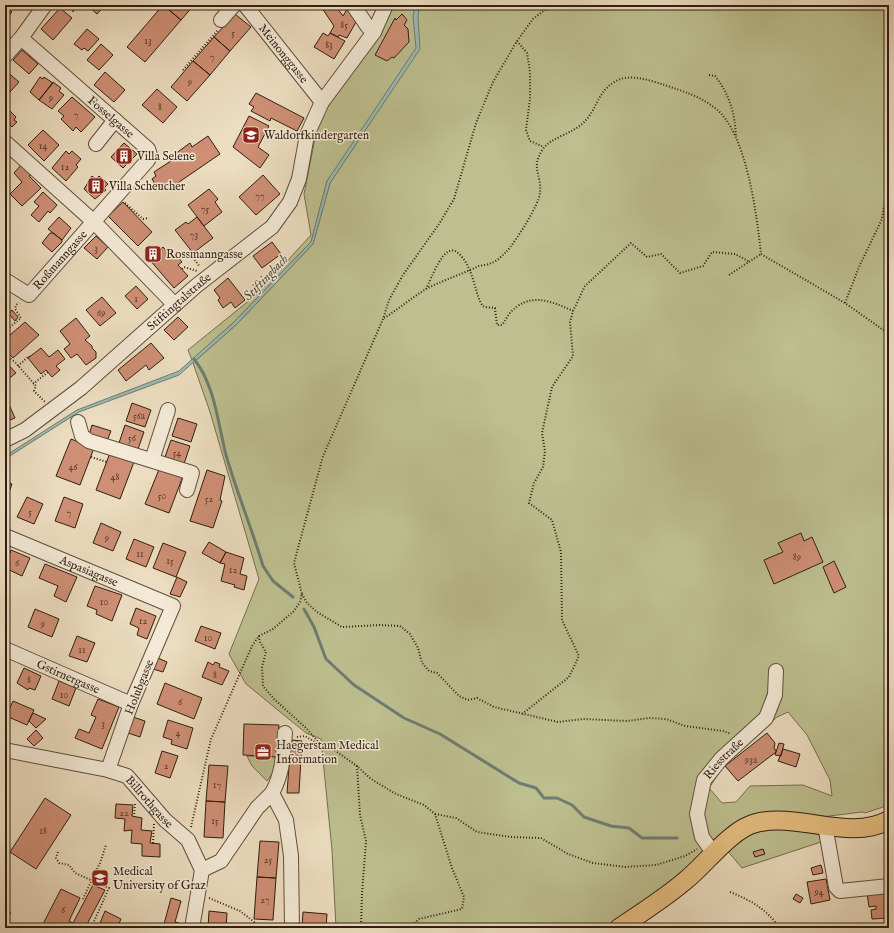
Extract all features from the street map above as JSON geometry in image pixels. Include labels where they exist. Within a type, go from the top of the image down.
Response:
[{"type":"main road","points":[[619,928],[685,881],[711,848],[755,823],[771,820],[848,828],[866,827],[889,820]]},
{"type":"street","points":[[5,56],[22,38],[45,5]]},
{"type":"street","points":[[222,22],[234,5]]},
{"type":"street","name":"Meinonggasse","points":[[245,5],[322,102]]},
{"type":"street","points":[[353,5],[368,27],[374,32]]},
{"type":"street","name":"Stiftingtalstraße","points":[[5,440],[25,430],[64,406],[175,305],[272,227],[290,202],[299,179],[307,136],[322,102],[374,32],[386,5]]},
{"type":"street","name":"Fosselgasse","points":[[22,38],[148,149],[150,155],[148,160],[94,222]]},
{"type":"street","points":[[96,144],[115,120]]},
{"type":"street","name":"Roßmanngasse","points":[[5,142],[94,222],[175,305]]},
{"type":"street","name":"Roßmanngasse","points":[[5,280],[28,295],[94,222]]},
{"type":"street","points":[[64,406],[83,426],[82,436],[89,442],[192,473],[187,490]]},
{"type":"street","points":[[152,460],[168,410]]},
{"type":"street","name":"Aspasiagasse","points":[[5,536],[173,606]]},
{"type":"street","name":"Holubgasse","points":[[108,770],[131,704],[173,606]]},
{"type":"street","name":"Gstirnergasse","points":[[5,649],[131,704]]},
{"type":"street","name":"Riesstraße","points":[[711,848],[702,837],[697,814],[704,780],[721,759],[766,718],[775,695],[776,671]]},
{"type":"street","points":[[192,928],[202,870],[221,861],[257,808],[272,793],[279,781],[283,766],[285,734]]},
{"type":"street","name":"Billrothgasse","points":[[5,750],[108,770],[127,776],[165,820],[188,840],[202,870]]},
{"type":"street","points":[[272,793],[286,820],[291,856],[292,928]]},
{"type":"street","points":[[825,825],[836,888],[840,891],[850,891],[889,886]]},
{"type":"path","points":[[66,5],[73,11],[79,5]]},
{"type":"path","points":[[551,5],[533,19],[517,41],[493,82],[476,123],[454,199],[439,224],[403,275],[389,300],[383,318],[323,456],[294,563],[302,594],[307,603],[318,612],[342,627],[380,625],[400,626],[410,634],[418,648],[422,663],[429,671],[437,673],[459,696],[468,700],[477,698],[494,707],[558,722],[583,719],[626,721],[649,718],[666,719],[685,726],[723,731],[744,738]]},
{"type":"path","points":[[183,70],[222,22]]},
{"type":"path","points":[[517,41],[528,53],[530,72],[530,99],[526,130],[530,141],[544,147]]},
{"type":"path","points":[[709,75],[715,76],[728,96],[735,115],[736,138]]},
{"type":"path","points":[[383,318],[404,306],[426,289],[480,266],[493,263],[507,251],[524,227],[539,200],[541,192],[540,179],[536,167],[544,147],[581,125],[591,115],[601,93],[618,80],[636,78],[693,94],[717,109],[725,118],[736,138],[755,200],[761,254]]},
{"type":"path","points":[[845,303],[859,267],[882,219],[889,175]]},
{"type":"path","points":[[116,197],[143,219],[149,218]]},
{"type":"path","points":[[522,714],[569,677],[579,656],[562,620],[560,552],[552,520],[529,503],[534,482],[543,467],[545,451],[542,432],[552,387],[573,356],[570,322],[573,311],[585,286],[631,243],[647,257],[661,254],[680,274],[703,266],[712,252],[735,254],[750,262]]},
{"type":"path","points":[[426,289],[439,261],[448,250],[453,249],[457,251],[471,271],[480,303],[486,307],[495,308],[497,325],[502,324],[509,314],[524,303],[532,300],[542,300],[573,311]]},
{"type":"path","points":[[729,275],[761,254]]},
{"type":"path","points":[[761,254],[845,303],[889,334]]},
{"type":"path","points":[[182,269],[184,267],[200,272],[202,269],[191,255]]},
{"type":"path","points":[[5,331],[21,318],[15,309],[16,304],[21,302]]},
{"type":"path","points":[[18,366],[28,356],[30,357]]},
{"type":"path","points":[[8,357],[36,386],[34,391],[48,405]]},
{"type":"path","points":[[34,384],[48,372]]},
{"type":"path","points":[[91,457],[107,462]]},
{"type":"path","points":[[188,840],[211,739],[252,646],[259,636],[273,629],[294,611],[300,602],[302,594]]},
{"type":"path","points":[[259,636],[260,642],[266,652],[262,667],[264,686],[274,699],[307,729],[321,745]]},
{"type":"path","points":[[285,734],[295,737],[305,736],[321,745],[330,747],[357,766],[371,779],[396,794],[424,805],[435,814],[456,818],[477,832],[511,837],[541,838],[568,854],[593,863],[626,867],[656,865],[711,848]]},
{"type":"path","points":[[357,766],[360,815],[366,841],[361,928]]},
{"type":"path","points":[[409,928],[419,919],[462,909],[464,897],[452,868],[435,814]]},
{"type":"path","points":[[83,899],[106,845]]},
{"type":"path","points":[[58,852],[56,858],[59,863],[69,865],[75,873],[92,879],[109,888],[91,928]]},
{"type":"path","points":[[730,892],[755,903],[771,916],[780,928]]},
{"type":"path","points":[[198,893],[240,911],[262,928]]},
{"type":"path","points":[[5,909],[10,913],[5,923]]},
{"type":"green space","points":[[385,5],[889,5],[889,805],[865,813],[862,812],[740,827],[665,887],[604,928],[336,928],[332,850],[321,739],[306,733],[246,684],[229,654],[259,579],[210,412],[193,363],[237,324],[313,244],[330,183],[407,67],[327,181],[311,242],[234,322],[192,360],[188,350],[256,295],[311,235],[304,194],[318,123],[341,85],[382,32],[376,24]],"holes":[[[788,712],[807,735],[830,780],[832,796],[803,785],[750,786],[736,802],[722,803],[709,788],[725,764],[777,717]]]},
{"type":"green space","points":[[247,756],[277,757],[276,768],[267,781],[252,766]]},
{"type":"green space","points":[[764,828],[818,831],[821,842],[742,868],[726,849],[731,844]]},
{"type":"water","name":"Stiftingbach","points":[[415,5],[419,5],[418,18],[420,49],[330,183],[313,244],[237,324],[179,375],[79,412],[5,459],[5,456],[77,410],[179,371],[234,322],[311,242],[327,181],[416,48],[413,17]]},
{"type":"building","points":[[87,5],[105,5],[97,14]]},
{"type":"building","points":[[163,5],[194,5],[181,20]]},
{"type":"building","points":[[163,5],[181,20],[145,62],[127,47]]},
{"type":"building","points":[[320,5],[335,5],[343,16],[347,9],[356,22],[347,38],[339,35],[338,37],[330,33],[334,26]]},
{"type":"building","points":[[5,7],[12,12],[5,20]]},
{"type":"building","points":[[60,8],[72,18],[53,40],[41,29]]},
{"type":"building","points":[[235,14],[251,27],[230,51],[214,37]]},
{"type":"building","points":[[402,14],[407,20],[404,25],[408,29],[409,42],[394,58],[392,57],[387,61],[375,55],[395,18],[396,20]]},
{"type":"building","points":[[87,29],[99,39],[88,51],[84,48],[82,50],[74,44]]},
{"type":"building","points":[[323,33],[328,36],[330,33],[345,41],[334,59],[314,47]]},
{"type":"building","points":[[214,37],[230,51],[210,75],[193,61]]},
{"type":"building","points":[[101,44],[113,55],[99,70],[87,60]]},
{"type":"building","points":[[22,50],[38,64],[29,74],[13,60]]},
{"type":"building","points":[[193,61],[210,75],[187,101],[171,87]]},
{"type":"building","points":[[5,70],[19,82],[10,92],[5,88]]},
{"type":"building","points":[[105,72],[125,90],[114,102],[94,85]]},
{"type":"building","points":[[40,77],[43,79],[44,77],[53,83],[39,100],[30,92]]},
{"type":"building","points":[[53,82],[61,88],[59,91],[64,95],[52,109],[39,100]]},
{"type":"building","points":[[157,89],[177,107],[163,123],[142,105]]},
{"type":"building","points":[[256,93],[304,118],[297,131],[271,118],[270,121],[251,111],[254,107],[249,104]]},
{"type":"building","points":[[72,97],[95,117],[81,132],[76,127],[73,131],[61,119],[64,116],[58,111]]},
{"type":"building","points":[[9,110],[16,117],[14,120],[17,122],[12,127],[10,125],[7,129],[5,115]]},
{"type":"building","points":[[249,116],[269,126],[258,147],[269,155],[260,168],[233,147]]},
{"type":"building","points":[[43,130],[59,145],[44,161],[28,145]]},
{"type":"building","points":[[208,136],[220,154],[166,191],[163,186],[158,189],[152,179],[156,176],[154,172],[177,157],[175,154],[190,143],[192,147]]},
{"type":"building","name":"Villa Selene","points":[[124,143],[137,154],[123,168],[111,157]]},
{"type":"building","points":[[66,151],[69,154],[72,151],[81,159],[76,165],[78,167],[66,181],[52,168]]},
{"type":"building","points":[[22,164],[32,174],[29,176],[41,188],[22,206],[10,194],[22,182],[14,173]]},
{"type":"building","points":[[263,175],[280,194],[256,215],[239,197]]},
{"type":"building","name":"Villa Scheucher","points":[[92,176],[96,179],[99,176],[108,184],[104,188],[106,190],[95,199],[84,189]]},
{"type":"building","points":[[209,189],[218,199],[215,202],[222,212],[204,226],[188,205]]},
{"type":"building","points":[[43,192],[57,205],[50,213],[48,211],[39,222],[31,215],[39,206],[34,202]]},
{"type":"building","points":[[123,202],[152,232],[138,246],[108,216]]},
{"type":"building","points":[[59,217],[71,228],[62,240],[48,229]]},
{"type":"building","points":[[197,217],[213,238],[193,253],[175,230],[186,222],[188,224]]},
{"type":"building","points":[[50,233],[53,233],[62,240],[62,242],[52,252],[42,243]]},
{"type":"building","points":[[96,236],[108,247],[97,259],[84,248]]},
{"type":"building","points":[[272,242],[281,254],[262,268],[253,256]]},
{"type":"building","points":[[163,247],[172,257],[175,254],[182,262],[178,265],[188,276],[174,288],[149,259]]},
{"type":"building","points":[[228,278],[245,300],[235,308],[231,302],[223,308],[218,300],[220,298],[214,290]]},
{"type":"building","points":[[136,286],[148,299],[137,309],[125,296]]},
{"type":"building","points":[[102,297],[116,313],[100,326],[86,310]]},
{"type":"building","points":[[12,310],[18,317],[15,321],[9,314]]},
{"type":"building","points":[[178,317],[188,327],[174,340],[164,330]]},
{"type":"building","points":[[76,318],[90,336],[85,340],[96,352],[96,358],[86,365],[77,354],[71,358],[64,349],[70,344],[60,331]]},
{"type":"building","points":[[25,322],[39,335],[13,358],[10,355],[5,360],[5,333],[7,331],[10,335]]},
{"type":"building","points":[[151,343],[164,358],[149,370],[146,365],[126,381],[118,370]]},
{"type":"building","points":[[41,348],[49,357],[58,350],[65,359],[56,366],[60,370],[52,377],[46,370],[41,374],[28,358]]},
{"type":"building","points":[[5,361],[16,373],[7,380],[5,378]]},
{"type":"building","points":[[5,396],[15,418],[5,422]]},
{"type":"building","points":[[132,403],[151,410],[145,427],[126,421]]},
{"type":"building","points":[[178,418],[197,424],[191,442],[172,436]]},
{"type":"building","points":[[92,425],[111,431],[107,441],[89,435]]},
{"type":"building","points":[[125,425],[144,432],[138,449],[119,443]]},
{"type":"building","points":[[71,439],[94,448],[80,485],[56,476]]},
{"type":"building","points":[[171,440],[190,446],[184,464],[165,457]]},
{"type":"building","points":[[110,453],[134,462],[120,499],[96,490]]},
{"type":"building","points":[[160,467],[183,476],[169,513],[145,504]]},
{"type":"building","points":[[207,470],[225,476],[220,500],[222,501],[213,528],[190,521]]},
{"type":"building","points":[[5,481],[12,484],[5,503]]},
{"type":"building","points":[[27,497],[43,504],[34,524],[17,517]]},
{"type":"building","points":[[64,497],[83,504],[75,528],[55,521]]},
{"type":"building","points":[[101,523],[121,532],[113,551],[93,543]]},
{"type":"building","points":[[801,533],[804,541],[812,537],[823,562],[774,584],[764,560],[783,552],[778,543]]},
{"type":"building","points":[[134,539],[154,547],[146,567],[126,559]]},
{"type":"building","points":[[209,542],[226,552],[220,563],[202,553]]},
{"type":"building","points":[[163,543],[186,552],[176,577],[153,568]]},
{"type":"building","points":[[11,550],[30,558],[22,576],[5,568]]},
{"type":"building","points":[[226,552],[244,558],[240,574],[247,576],[244,590],[234,587],[235,585],[221,581],[225,564],[220,563]]},
{"type":"building","points":[[834,561],[846,587],[834,593],[823,567]]},
{"type":"building","points":[[45,564],[77,577],[66,602],[54,596],[58,586],[39,578]]},
{"type":"building","points":[[177,577],[187,582],[180,597],[170,594]]},
{"type":"building","points":[[95,586],[122,595],[112,621],[96,614],[97,610],[87,606]]},
{"type":"building","points":[[136,608],[156,616],[147,639],[137,635],[139,628],[130,624]]},
{"type":"building","points":[[35,609],[59,619],[52,637],[28,627]]},
{"type":"building","points":[[201,626],[221,633],[215,649],[195,641]]},
{"type":"building","points":[[77,636],[95,643],[87,662],[69,656]]},
{"type":"building","points":[[158,658],[167,662],[163,672],[153,669]]},
{"type":"building","points":[[208,662],[213,665],[215,662],[220,664],[219,667],[229,671],[222,685],[202,677]]},
{"type":"building","points":[[24,668],[41,676],[35,690],[29,688],[28,690],[17,683]]},
{"type":"building","points":[[59,681],[76,688],[69,706],[52,699]]},
{"type":"building","points":[[165,683],[202,698],[194,719],[157,704]]},
{"type":"building","points":[[98,699],[119,707],[102,749],[75,738],[79,729],[89,733],[96,717],[91,715]]},
{"type":"building","points":[[13,701],[34,710],[27,725],[6,716]]},
{"type":"building","points":[[33,713],[46,719],[36,728],[29,721]]},
{"type":"building","points":[[133,717],[145,721],[140,737],[128,733]]},
{"type":"building","points":[[168,720],[193,728],[187,749],[171,744],[172,740],[163,737]]},
{"type":"building","points":[[244,724],[279,725],[277,757],[243,755]]},
{"type":"building","points":[[36,730],[43,738],[34,746],[27,739]]},
{"type":"building","points":[[767,733],[775,743],[774,749],[776,752],[738,781],[725,766]]},
{"type":"building","points":[[291,740],[302,741],[299,793],[287,793]]},
{"type":"building","points":[[779,743],[784,744],[781,756],[775,755]]},
{"type":"building","points":[[783,749],[800,754],[796,767],[778,761]]},
{"type":"building","points":[[162,751],[178,756],[170,778],[155,773]]},
{"type":"building","points":[[209,765],[228,766],[225,802],[206,801]]},
{"type":"building","points":[[45,798],[71,815],[36,869],[10,852]]},
{"type":"building","points":[[206,801],[225,802],[223,838],[204,837]]},
{"type":"building","points":[[116,804],[133,805],[132,816],[142,818],[141,830],[152,831],[150,843],[160,844],[160,857],[142,856],[142,844],[131,843],[132,830],[124,831],[125,819],[115,818]]},
{"type":"building","points":[[260,841],[279,842],[276,878],[257,877]]},
{"type":"building","points":[[763,849],[765,854],[755,857],[753,852]]},
{"type":"building","points":[[821,865],[823,873],[813,875],[811,868]]},
{"type":"building","points":[[257,877],[276,878],[273,920],[254,919]]},
{"type":"building","points":[[826,879],[830,900],[811,904],[807,882]]},
{"type":"building","points":[[93,885],[105,890],[85,928],[71,928],[67,925],[66,928],[41,928],[61,889],[80,898],[69,921],[73,923]]},
{"type":"building","points":[[889,889],[889,918],[872,919],[871,910],[876,909],[876,906],[869,907],[867,893]]},
{"type":"building","points":[[796,894],[803,898],[800,903],[793,899]]},
{"type":"building","points":[[171,898],[181,901],[175,922],[179,923],[178,928],[163,928]]},
{"type":"building","points":[[105,911],[121,919],[117,928],[98,928]]},
{"type":"building","points":[[209,911],[227,913],[226,928],[208,928]]},
{"type":"building","points":[[303,912],[327,914],[326,928],[302,928]]},
{"type":"waterway","points":[[194,359],[207,381],[215,405],[226,455],[263,566],[273,581],[293,597]]},
{"type":"waterway","points":[[304,609],[314,627],[326,659],[354,685],[404,718],[440,734],[519,783],[536,788],[544,798],[557,798],[572,805],[584,817],[611,826],[629,828],[642,838],[677,838]]},
{"type":"place","name":"Waldorfkindergarten","points":[[251,135]]},
{"type":"place","name":"Villa Selene","points":[[124,156]]},
{"type":"place","name":"Villa Scheucher","points":[[96,186]]},
{"type":"place","name":"Rossmanngasse","points":[[153,254]]},
{"type":"place","name":"Haegerstam Medical Information","points":[[263,752]]},
{"type":"place","name":"Medical University of Graz","points":[[100,878]]}]
